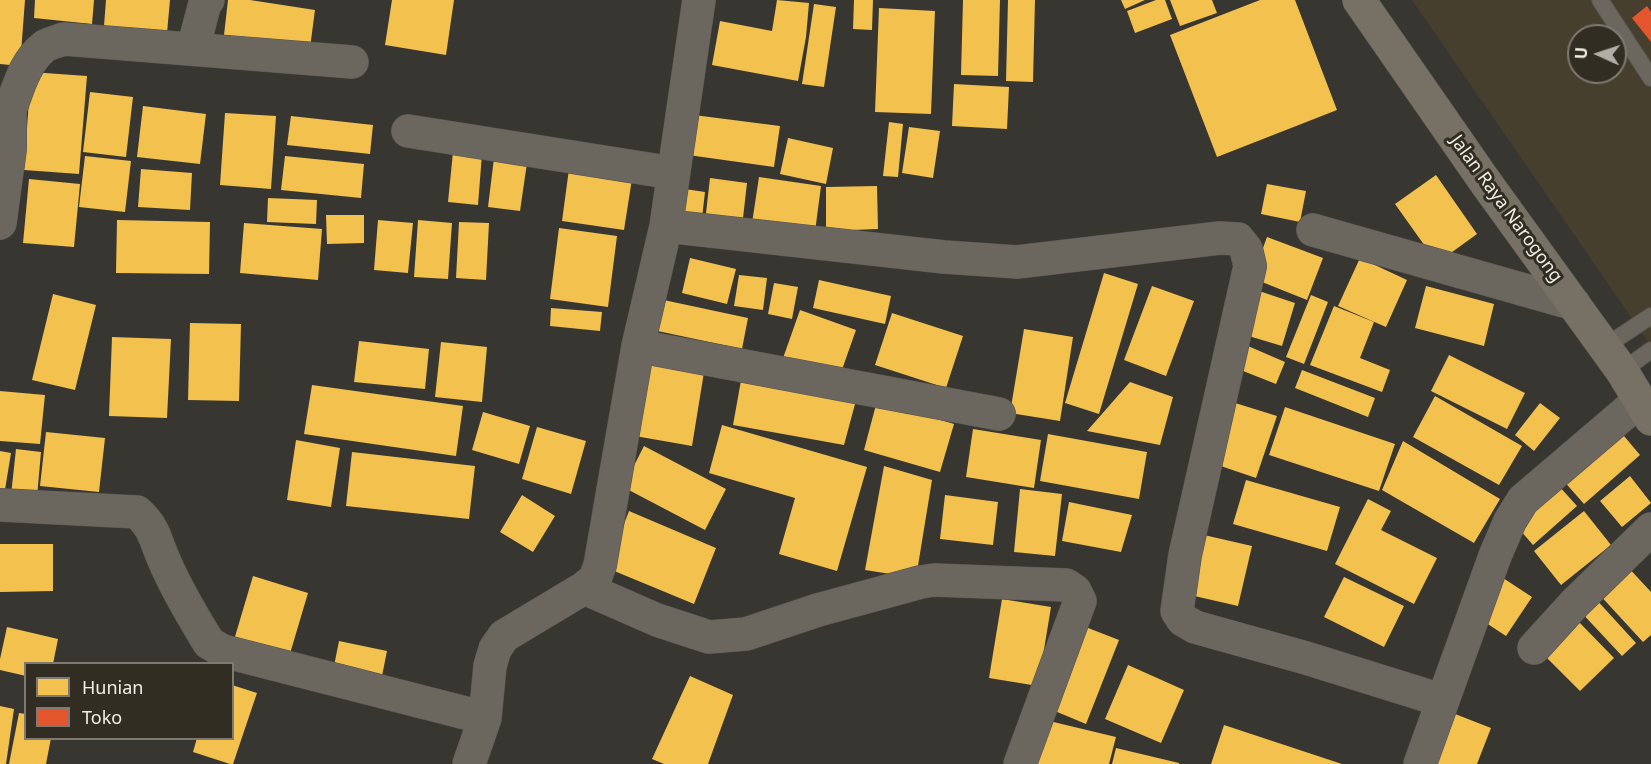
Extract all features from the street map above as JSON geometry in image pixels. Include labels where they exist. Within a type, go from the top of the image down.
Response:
[{"type":"main road","name":"Jalan Raya Narogong","points":[[1359,0],[1486,183],[1613,359],[1645,410]]},
{"type":"street","points":[[193,49],[205,3],[208,0]]},
{"type":"street","points":[[469,764],[485,718],[490,666],[495,649],[504,636],[584,588],[595,579],[600,565],[638,346],[666,226],[699,0]]},
{"type":"street","points":[[0,224],[10,149],[5,111],[24,72],[46,45],[64,39],[352,62]]},
{"type":"street","points":[[408,131],[673,173]]},
{"type":"street","points":[[666,226],[944,257],[1017,262],[1220,238],[1238,239],[1246,249],[1250,266],[1185,555],[1177,611],[1184,620],[1195,627],[1442,700]]},
{"type":"street","points":[[1313,230],[1574,304]]},
{"type":"street","points":[[638,346],[999,414]]},
{"type":"street","points":[[1420,764],[1495,556],[1523,500],[1645,410]]},
{"type":"street","points":[[0,505],[137,512],[148,522],[158,541],[163,560],[209,643],[223,651],[485,718]]},
{"type":"street","points":[[1534,648],[1575,603],[1651,529]]},
{"type":"street","points":[[584,588],[657,620],[709,637],[746,633],[818,610],[934,580],[1066,585],[1075,591],[1080,601],[1020,764]]},
{"type":"lane","points":[[1600,0],[1651,78]]},
{"type":"lane","points":[[1613,359],[1651,316]]},
{"type":"lane","points":[[1613,359],[1651,350]]},
{"type":"shaded area","points":[[1412,0],[1651,0],[1651,346]]},
{"type":"building: Hunian","points":[[0,0],[25,0],[20,66],[0,64]]},
{"type":"building: Hunian","points":[[35,0],[94,0],[92,24],[34,18]]},
{"type":"building: Hunian","points":[[106,0],[170,0],[166,44],[103,39]]},
{"type":"building: Hunian","points":[[228,0],[250,0],[315,10],[310,48],[224,35]]},
{"type":"building: Hunian","points":[[392,0],[454,0],[446,55],[385,45]]},
{"type":"building: Hunian","points":[[777,0],[809,3],[798,81],[712,65],[720,21],[772,31]]},
{"type":"building: Hunian","points":[[854,0],[873,0],[872,30],[853,29]]},
{"type":"building: Hunian","points":[[963,0],[1000,0],[998,76],[961,75]]},
{"type":"building: Hunian","points":[[1008,0],[1035,0],[1033,82],[1006,81]]},
{"type":"building: Hunian","points":[[1121,0],[1145,0],[1125,9]]},
{"type":"building: Hunian","points":[[1156,0],[1165,0],[1172,19],[1135,33],[1127,11]]},
{"type":"building: Hunian","points":[[1170,0],[1212,0],[1217,13],[1180,26]]},
{"type":"building: Hunian","points":[[1260,0],[1295,0],[1337,110],[1217,157],[1170,35]]},
{"type":"building: Hunian","points":[[814,4],[836,7],[824,87],[802,84]]},
{"type":"building: Hunian","points":[[879,8],[935,11],[931,114],[875,112]]},
{"type":"building: Hunian","points":[[31,72],[87,76],[79,174],[24,170]]},
{"type":"building: Hunian","points":[[954,84],[1009,87],[1007,129],[952,126]]},
{"type":"building: Hunian","points":[[90,92],[133,97],[126,157],[83,152]]},
{"type":"building: Hunian","points":[[143,106],[206,114],[200,164],[137,157]]},
{"type":"building: Hunian","points":[[225,113],[276,116],[271,189],[220,185]]},
{"type":"building: Hunian","points":[[686,114],[780,126],[774,167],[681,154]]},
{"type":"building: Hunian","points":[[291,116],[373,125],[370,154],[287,145]]},
{"type":"building: Hunian","points":[[889,122],[903,124],[898,177],[883,176]]},
{"type":"building: Hunian","points":[[909,127],[940,131],[933,178],[902,173]]},
{"type":"building: Hunian","points":[[788,138],[833,148],[826,184],[780,174]]},
{"type":"building: Hunian","points":[[453,152],[482,154],[478,205],[448,202]]},
{"type":"building: Hunian","points":[[85,156],[131,161],[125,212],[79,207]]},
{"type":"building: Hunian","points":[[285,156],[364,164],[361,198],[281,190]]},
{"type":"building: Hunian","points":[[494,158],[527,163],[520,211],[488,207]]},
{"type":"building: Hunian","points":[[141,169],[192,173],[190,210],[138,207]]},
{"type":"building: Hunian","points":[[569,169],[632,179],[624,230],[562,221]]},
{"type":"building: Hunian","points":[[1436,175],[1477,234],[1437,263],[1395,204]]},
{"type":"building: Hunian","points":[[759,177],[821,186],[815,232],[752,223]]},
{"type":"building: Hunian","points":[[710,178],[747,183],[742,227],[705,222]]},
{"type":"building: Hunian","points":[[29,179],[80,184],[74,247],[23,243]]},
{"type":"building: Hunian","points":[[1267,184],[1306,191],[1300,222],[1261,214]]},
{"type":"building: Hunian","points":[[877,186],[878,229],[826,231],[826,187]]},
{"type":"building: Hunian","points":[[678,188],[705,192],[702,218],[674,213]]},
{"type":"building: Hunian","points":[[268,198],[317,200],[316,224],[267,222]]},
{"type":"building: Hunian","points":[[326,215],[364,215],[364,243],[327,244]]},
{"type":"building: Hunian","points":[[117,220],[210,222],[209,274],[116,273]]},
{"type":"building: Hunian","points":[[378,220],[413,223],[408,273],[374,270]]},
{"type":"building: Hunian","points":[[418,220],[452,223],[448,279],[414,277]]},
{"type":"building: Hunian","points":[[459,222],[489,223],[486,280],[456,278]]},
{"type":"building: Hunian","points":[[244,223],[322,229],[318,280],[240,273]]},
{"type":"building: Hunian","points":[[559,228],[617,236],[608,307],[550,299]]},
{"type":"building: Hunian","points":[[1267,237],[1323,258],[1307,300],[1252,278]]},
{"type":"building: Hunian","points":[[690,258],[736,269],[727,304],[682,293]]},
{"type":"building: Hunian","points":[[1360,258],[1407,280],[1386,327],[1338,306]]},
{"type":"building: Hunian","points":[[1104,273],[1138,284],[1099,414],[1065,403]]},
{"type":"building: Hunian","points":[[739,275],[767,278],[763,310],[734,306]]},
{"type":"building: Hunian","points":[[819,280],[891,296],[885,324],[813,308]]},
{"type":"building: Hunian","points":[[774,283],[798,287],[792,319],[768,314]]},
{"type":"building: Hunian","points":[[1152,286],[1194,301],[1166,376],[1124,360]]},
{"type":"building: Hunian","points":[[1426,286],[1494,304],[1484,346],[1415,328]]},
{"type":"building: Hunian","points":[[1256,290],[1295,303],[1282,346],[1242,334]]},
{"type":"building: Hunian","points":[[53,294],[96,305],[75,390],[32,380]]},
{"type":"building: Hunian","points":[[1311,295],[1328,302],[1304,364],[1286,357]]},
{"type":"building: Hunian","points":[[659,299],[748,318],[742,349],[653,330]]},
{"type":"building: Hunian","points":[[1334,306],[1374,322],[1360,358],[1390,370],[1382,392],[1310,365]]},
{"type":"building: Hunian","points":[[551,308],[602,312],[600,331],[550,326]]},
{"type":"building: Hunian","points":[[800,310],[856,330],[838,381],[782,361]]},
{"type":"building: Hunian","points":[[892,313],[963,336],[946,388],[875,365]]},
{"type":"building: Hunian","points":[[190,323],[241,324],[239,401],[188,400]]},
{"type":"building: Hunian","points":[[1024,329],[1073,337],[1060,421],[1010,413]]},
{"type":"building: Hunian","points":[[112,337],[171,339],[167,418],[109,416]]},
{"type":"building: Hunian","points":[[359,341],[429,349],[425,389],[354,382]]},
{"type":"building: Hunian","points":[[441,342],[487,347],[482,402],[435,397]]},
{"type":"building: Hunian","points":[[1248,346],[1285,362],[1276,384],[1238,369]]},
{"type":"building: Hunian","points":[[1449,355],[1525,393],[1507,429],[1431,391]]},
{"type":"building: Hunian","points":[[649,356],[705,366],[692,446],[635,436]]},
{"type":"building: Hunian","points":[[1302,370],[1375,398],[1368,417],[1295,388]]},
{"type":"building: Hunian","points":[[742,375],[858,393],[844,445],[733,425]]},
{"type":"building: Hunian","points":[[1130,382],[1173,397],[1160,445],[1087,431]]},
{"type":"building: Hunian","points":[[312,385],[463,406],[456,456],[304,434]]},
{"type":"building: Hunian","points":[[0,391],[45,395],[40,444],[0,441]]},
{"type":"building: Hunian","points":[[1435,396],[1522,446],[1499,485],[1413,437]]},
{"type":"building: Hunian","points":[[877,401],[954,424],[940,472],[864,450]]},
{"type":"building: Hunian","points":[[1232,402],[1277,416],[1256,478],[1212,463]]},
{"type":"building: Hunian","points":[[1540,403],[1560,418],[1534,451],[1515,435]]},
{"type":"building: Hunian","points":[[1285,407],[1395,444],[1379,491],[1269,455]]},
{"type":"building: Hunian","points":[[483,412],[530,426],[519,464],[472,450]]},
{"type":"building: Hunian","points":[[722,425],[867,467],[837,571],[779,554],[795,498],[709,473]]},
{"type":"building: Hunian","points":[[537,427],[586,441],[571,494],[522,479]]},
{"type":"building: Hunian","points":[[973,429],[1041,440],[1034,488],[966,477]]},
{"type":"building: Hunian","points":[[1619,430],[1640,455],[1584,504],[1562,479]]},
{"type":"building: Hunian","points":[[46,432],[105,438],[99,492],[40,486]]},
{"type":"building: Hunian","points":[[1048,434],[1147,452],[1139,499],[1040,481]]},
{"type":"building: Hunian","points":[[296,440],[340,448],[331,507],[287,500]]},
{"type":"building: Hunian","points":[[1403,441],[1500,499],[1474,543],[1382,490]]},
{"type":"building: Hunian","points":[[644,446],[726,489],[705,530],[623,487]]},
{"type":"building: Hunian","points":[[16,449],[41,452],[37,497],[11,495]]},
{"type":"building: Hunian","points":[[0,451],[11,453],[3,502],[0,502]]},
{"type":"building: Hunian","points":[[352,452],[475,466],[469,519],[346,506]]},
{"type":"building: Hunian","points":[[884,466],[932,480],[916,578],[865,570]]},
{"type":"building: Hunian","points":[[1630,476],[1651,503],[1622,527],[1600,501]]},
{"type":"building: Hunian","points":[[1246,480],[1340,507],[1327,551],[1233,524]]},
{"type":"building: Hunian","points":[[1558,485],[1577,506],[1533,545],[1514,523]]},
{"type":"building: Hunian","points":[[1020,489],[1062,494],[1055,556],[1014,552]]},
{"type":"building: Hunian","points":[[522,495],[555,516],[533,552],[500,532]]},
{"type":"building: Hunian","points":[[945,495],[998,502],[993,545],[940,539]]},
{"type":"building: Hunian","points":[[1368,499],[1391,511],[1381,530],[1437,558],[1414,604],[1335,564]]},
{"type":"building: Hunian","points":[[1069,502],[1132,515],[1121,552],[1062,541]]},
{"type":"building: Hunian","points":[[629,511],[716,548],[694,604],[607,568]]},
{"type":"building: Hunian","points":[[1584,511],[1611,545],[1561,585],[1534,551]]},
{"type":"building: Hunian","points":[[1204,535],[1252,546],[1238,606],[1190,595]]},
{"type":"building: Hunian","points":[[0,544],[53,544],[53,591],[0,592]]},
{"type":"building: Hunian","points":[[1626,565],[1651,592],[1651,635],[1643,642],[1597,592]]},
{"type":"building: Hunian","points":[[253,576],[308,593],[289,657],[234,640]]},
{"type":"building: Hunian","points":[[1344,577],[1404,606],[1384,647],[1324,617]]},
{"type":"building: Hunian","points":[[1503,578],[1532,597],[1506,636],[1477,617]]},
{"type":"building: Hunian","points":[[1594,597],[1636,643],[1622,656],[1579,610]]},
{"type":"building: Hunian","points":[[1002,599],[1051,607],[1038,686],[989,678]]},
{"type":"building: Hunian","points":[[1579,622],[1614,658],[1580,691],[1545,656]]},
{"type":"building: Hunian","points":[[1083,626],[1119,640],[1086,724],[1050,709]]},
{"type":"building: Hunian","points":[[7,627],[58,639],[53,662],[24,662],[24,676],[0,670]]},
{"type":"building: Hunian","points":[[339,641],[387,651],[380,686],[332,676]]},
{"type":"building: Hunian","points":[[1128,665],[1184,690],[1161,743],[1105,719]]},
{"type":"building: Hunian","points":[[690,676],[733,695],[708,764],[664,764],[652,759]]},
{"type":"building: Hunian","points":[[234,686],[257,693],[233,764],[193,752],[196,740],[234,740]]},
{"type":"building: Hunian","points":[[0,706],[14,709],[6,764],[0,764]]},
{"type":"building: Hunian","points":[[1450,712],[1491,728],[1477,764],[1430,764]]},
{"type":"building: Hunian","points":[[19,713],[24,714],[24,740],[51,740],[46,764],[9,764]]},
{"type":"building: Hunian","points":[[1041,719],[1116,737],[1109,764],[1031,764]]},
{"type":"building: Hunian","points":[[1224,725],[1342,764],[1211,764]]},
{"type":"building: Hunian","points":[[1116,748],[1179,763],[1179,764],[1112,764]]},
{"type":"building: Toko","points":[[1647,6],[1651,12],[1651,42],[1632,18]]}]
